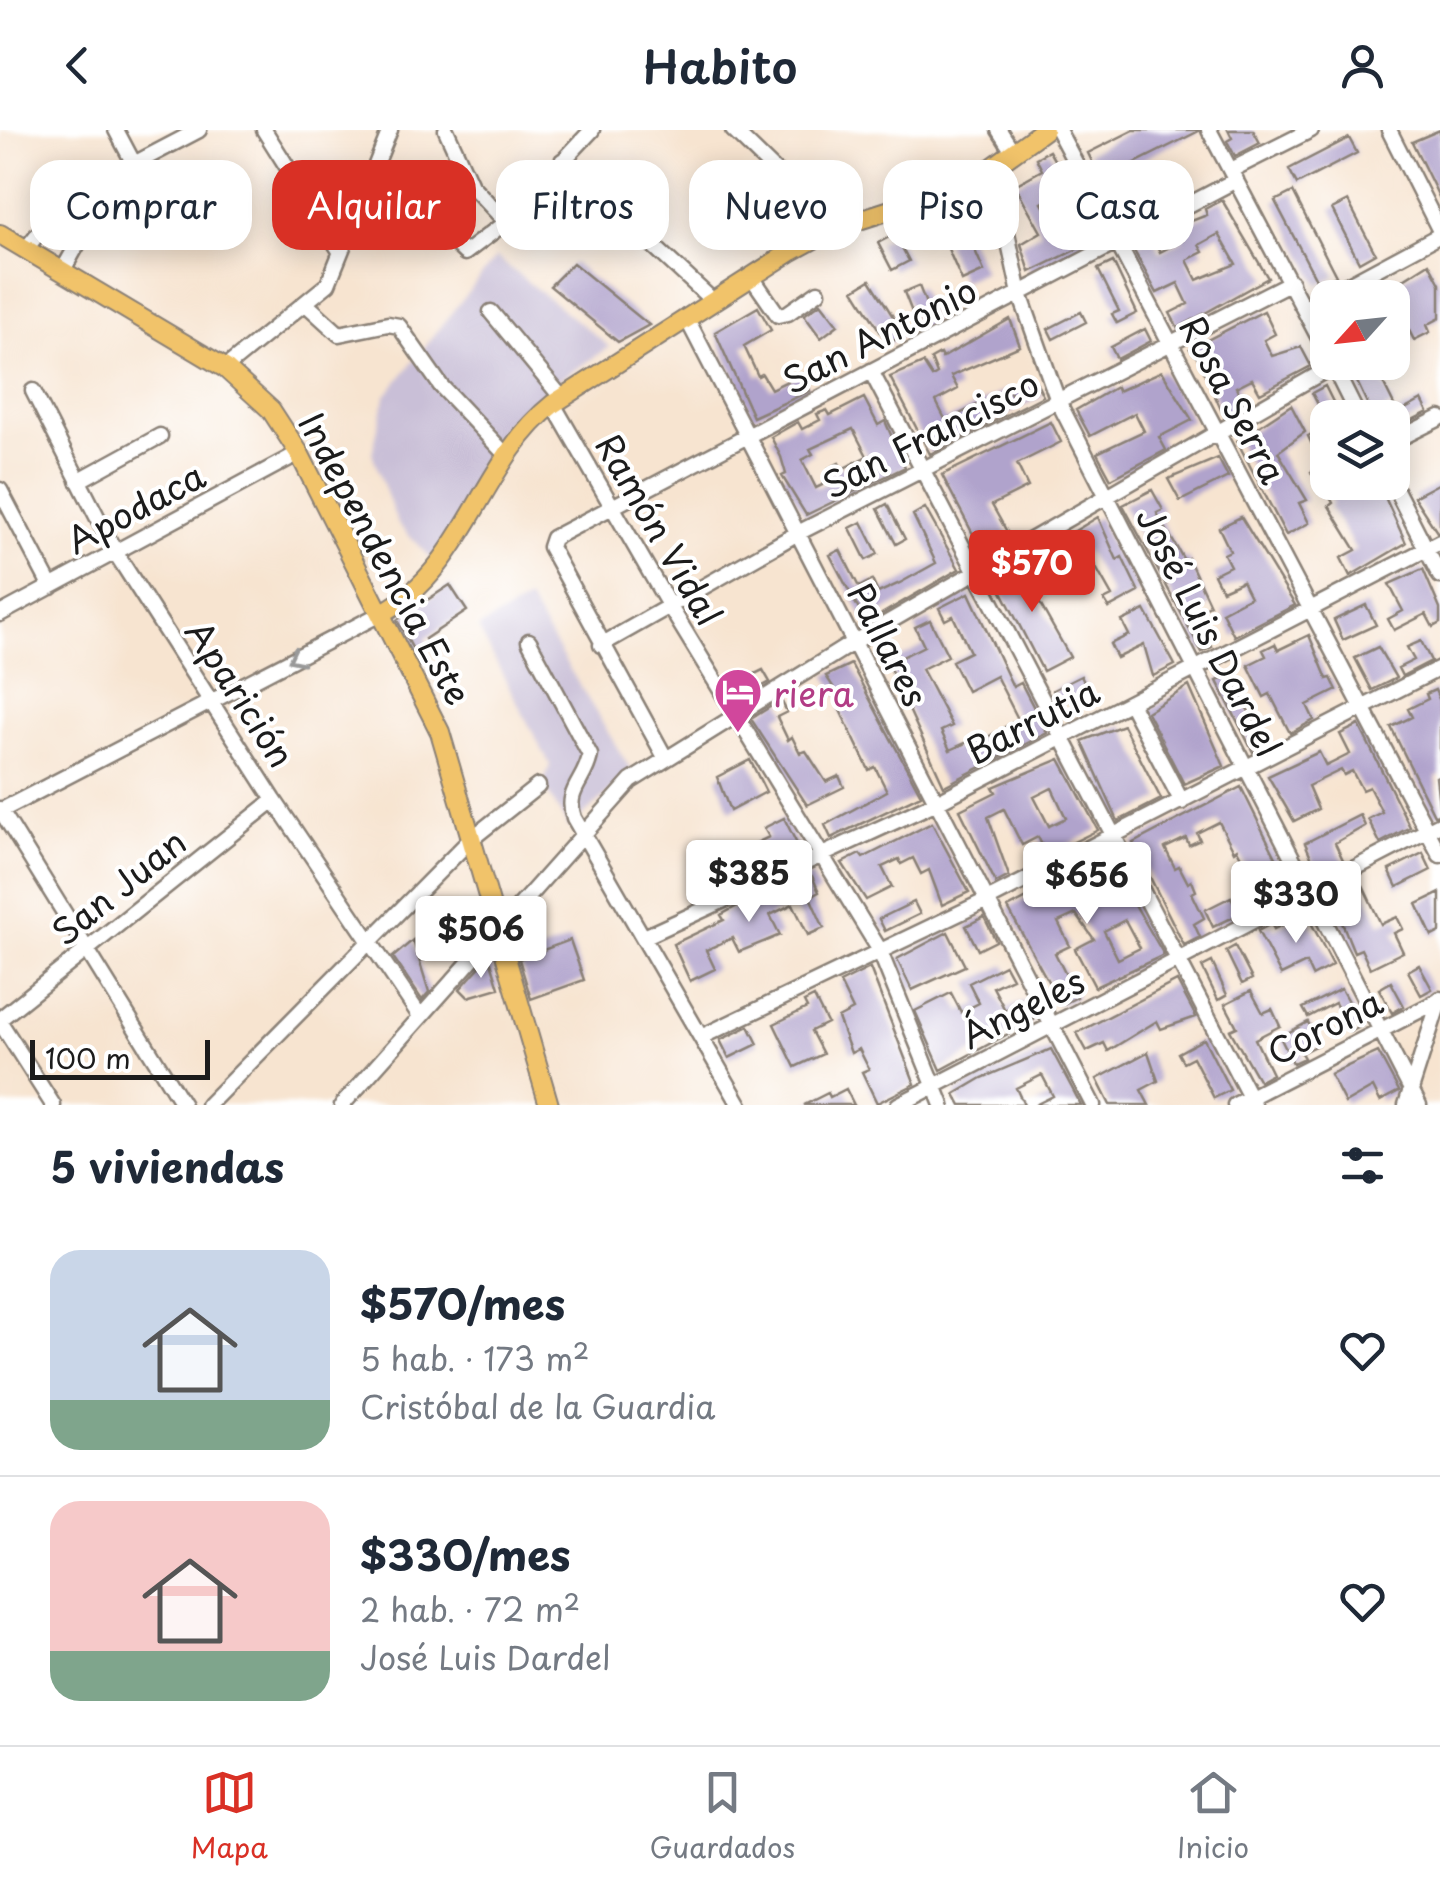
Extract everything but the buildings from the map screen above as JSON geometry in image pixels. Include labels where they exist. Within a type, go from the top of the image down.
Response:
[{"type":"main road","points":[[1002,160],[1044,130]]},
{"type":"main road","name":"Independencia Este","points":[[1,236],[225,368],[270,410],[299,453],[433,712],[549,1105]]},
{"type":"main road","points":[[382,613],[422,586],[444,562],[519,435],[558,401],[796,250]]},
{"type":"street","points":[[116,130],[132,160]]},
{"type":"street","points":[[142,160],[200,130]]},
{"type":"street","points":[[225,368],[328,284],[340,251],[264,130]]},
{"type":"street","points":[[446,130],[471,185],[496,211]]},
{"type":"street","points":[[563,160],[592,130]]},
{"type":"street","points":[[733,130],[764,160]]},
{"type":"street","points":[[1000,130],[1013,152]]},
{"type":"street","name":"Rosa Serra","points":[[1058,130],[1074,160]]},
{"type":"street","points":[[1210,130],[1310,320]]},
{"type":"street","name":"San Antonio","points":[[1194,198],[1311,130]]},
{"type":"street","points":[[1304,308],[1440,233],[1389,130]]},
{"type":"street","points":[[376,160],[385,134]]},
{"type":"street","points":[[26,250],[30,245]]},
{"type":"street","points":[[63,270],[74,250]]},
{"type":"street","points":[[658,250],[712,300]]},
{"type":"street","name":"José Luis Dardel","points":[[1011,250],[1020,294],[1058,401],[1381,1030],[1409,1097],[1419,1105]]},
{"type":"street","name":"San Antonio","points":[[601,645],[550,542],[1103,250]]},
{"type":"street","name":"Rosa Serra","points":[[1122,250],[1364,710],[1434,828],[1440,855]]},
{"type":"street","points":[[751,276],[778,315],[788,314],[818,292]]},
{"type":"street","name":"San Francisco","points":[[601,645],[798,533],[1291,282]]},
{"type":"street","points":[[305,303],[339,334],[388,324],[402,328],[441,386],[506,456]]},
{"type":"street","name":"Ramón Vidal","points":[[492,312],[558,401],[670,606],[879,949],[942,1105]]},
{"type":"street","name":"Pallares","points":[[686,317],[1093,1105]]},
{"type":"street","points":[[871,372],[1252,1101]]},
{"type":"street","points":[[342,1105],[631,781],[854,642],[1218,434],[1310,374]]},
{"type":"street","name":"Aparición","points":[[33,391],[116,552],[274,800],[420,1016]]},
{"type":"street","points":[[1410,433],[1440,418]]},
{"type":"street","points":[[78,481],[160,436]]},
{"type":"street","name":"Apodaca","points":[[0,614],[299,453]]},
{"type":"street","points":[[0,490],[50,587]]},
{"type":"street","points":[[1404,500],[1433,545],[1440,576]]},
{"type":"street","name":"Barrutia","points":[[644,937],[1063,740],[1433,545]]},
{"type":"street","points":[[183,1105],[0,810],[382,613]]},
{"type":"street","points":[[529,641],[590,755],[588,771],[574,786],[568,803],[740,1105]]},
{"type":"street","points":[[601,645],[666,759]]},
{"type":"street","points":[[701,1037],[987,900],[1440,668]]},
{"type":"street","points":[[1130,704],[1182,802]]},
{"type":"street","points":[[208,1105],[470,840],[538,786]]},
{"type":"street","name":"San Juan","points":[[0,1020],[274,800]]},
{"type":"street","name":"Ángeles","points":[[898,1105],[1434,828]]},
{"type":"street","points":[[1409,1097],[1440,1000]]},
{"type":"street","name":"Corona","points":[[1235,1105],[1252,1101],[1440,1000]]},
{"type":"street","points":[[0,1020],[53,1105]]},
{"type":"shaded area","points":[[496,257],[610,347],[563,377],[506,423],[436,564],[397,523],[372,453],[385,397]]},
{"type":"shaded area","points":[[528,600],[632,772],[569,828],[543,784],[550,765],[478,628]]},
{"type":"place","name":"riera","points":[[738,734]]}]
